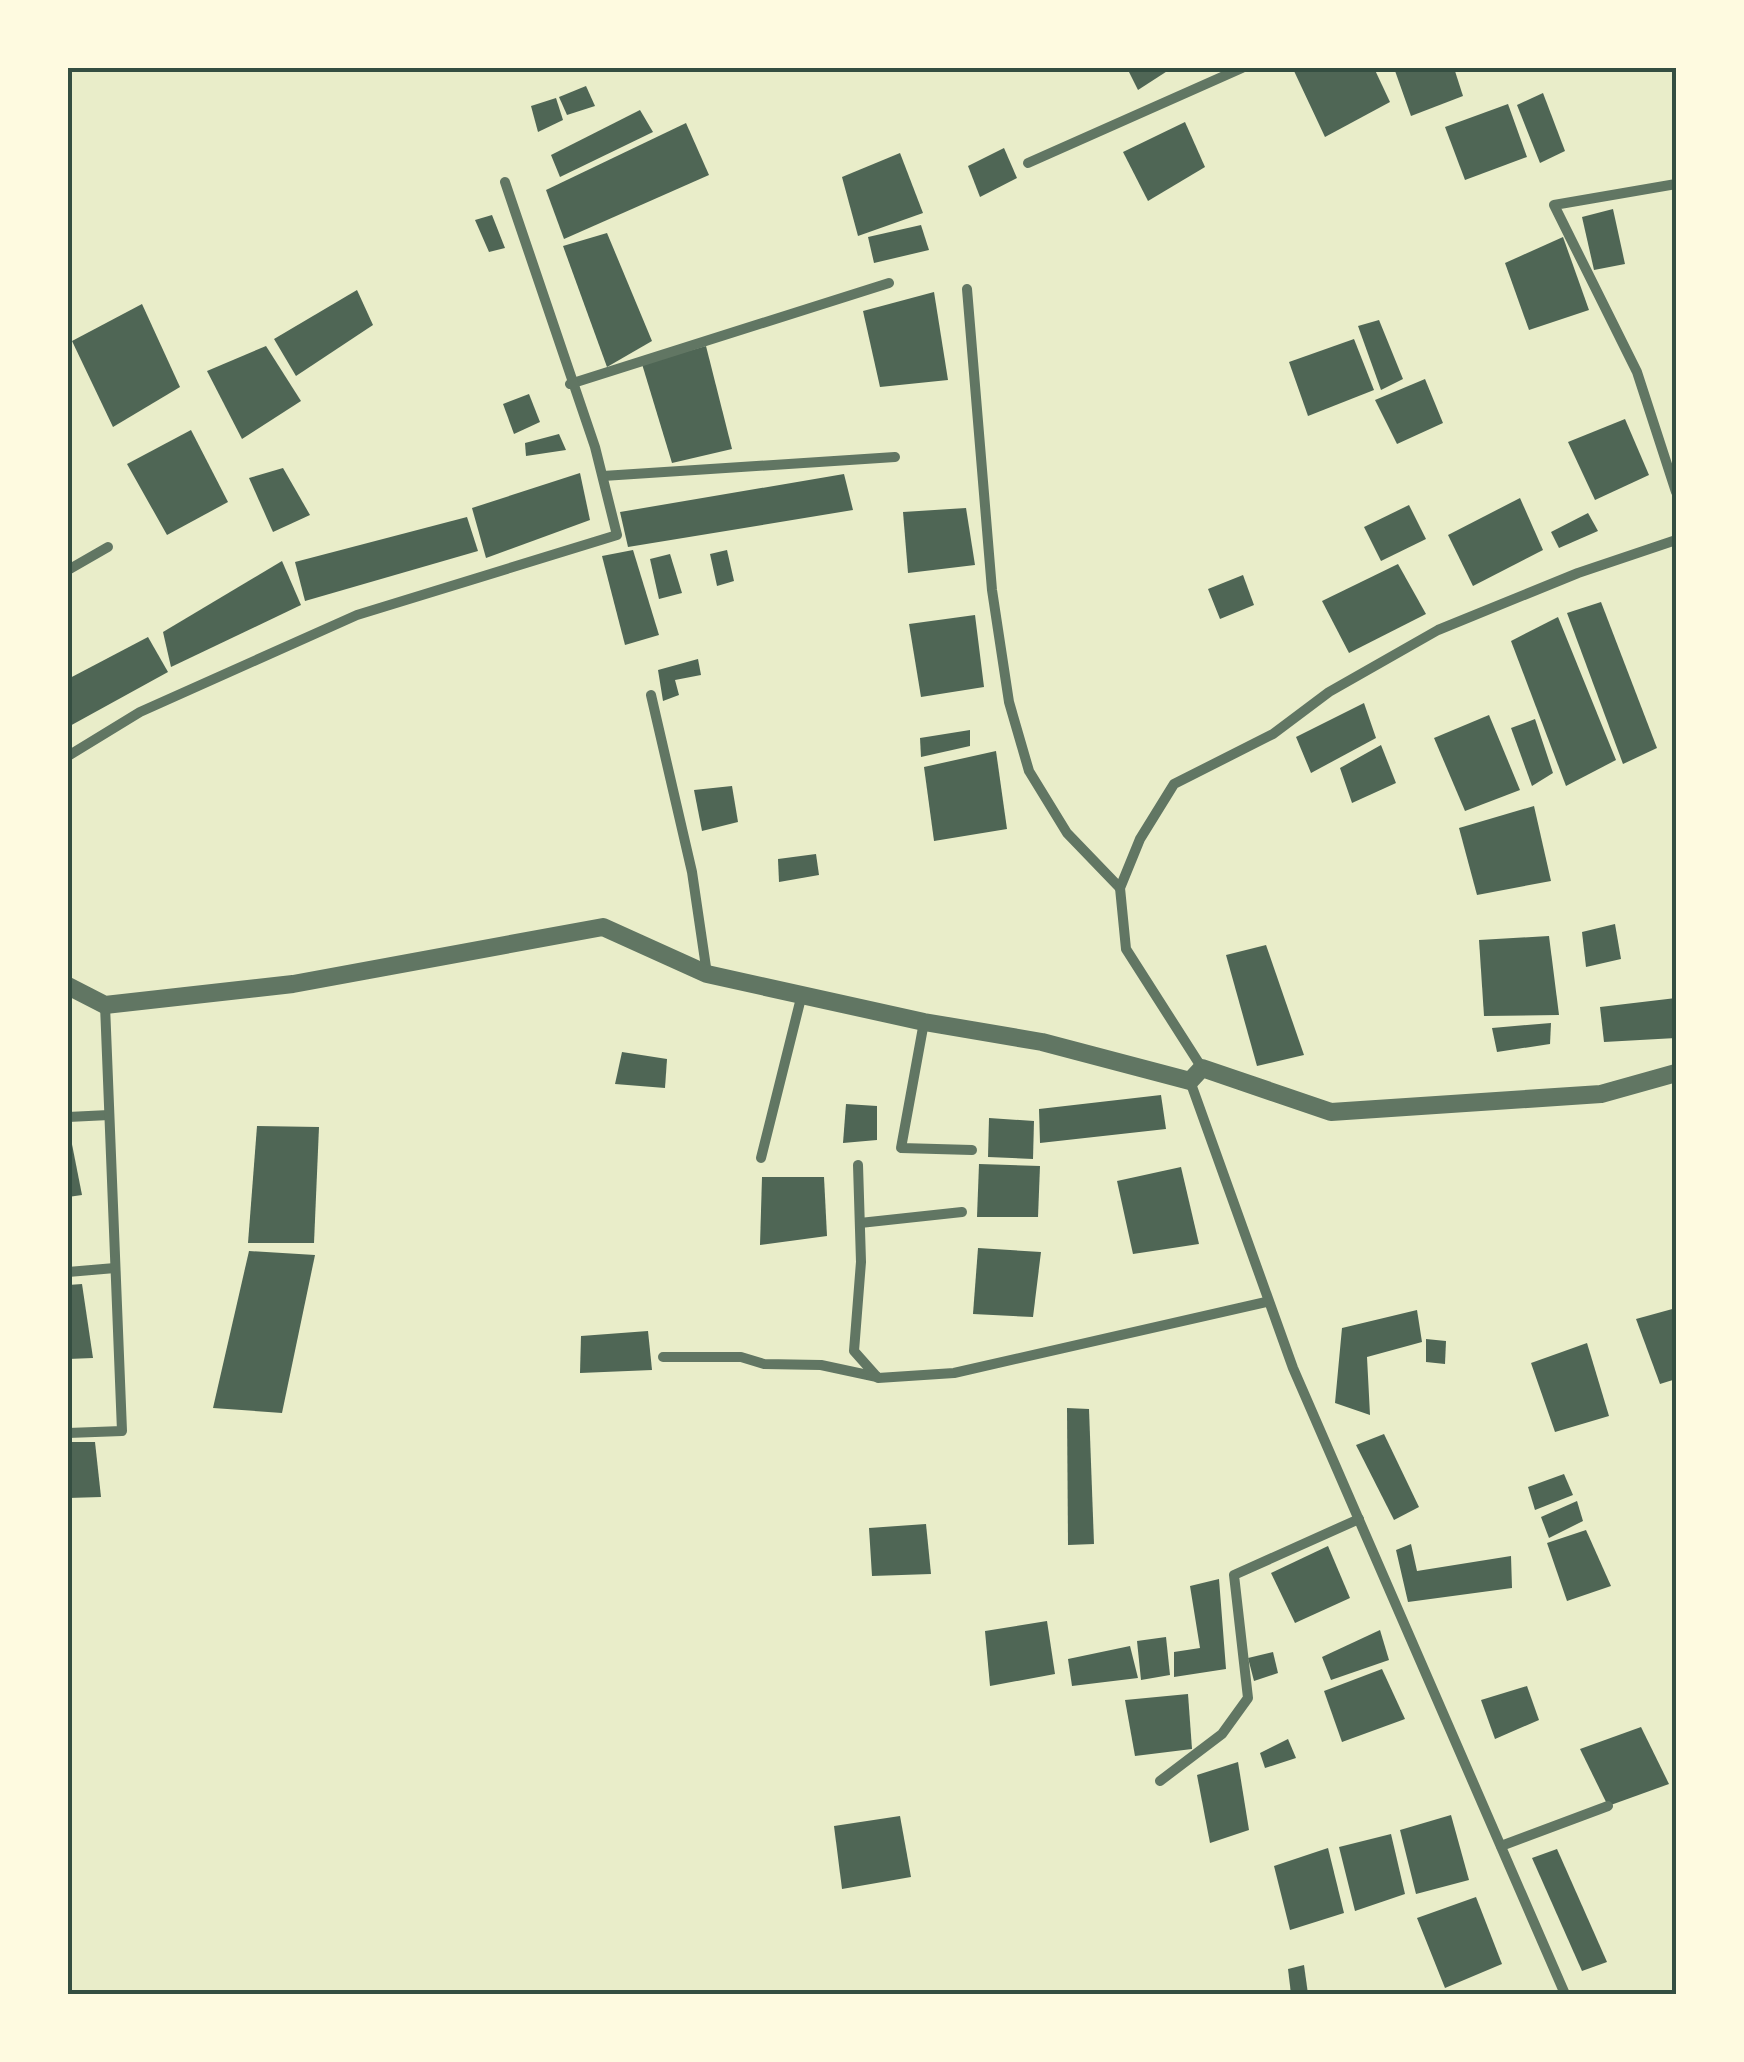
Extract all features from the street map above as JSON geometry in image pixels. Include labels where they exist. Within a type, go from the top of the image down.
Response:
[{"type":"street","points":[[1028,163],[1242,68]]},
{"type":"street","points":[[68,756],[140,712],[356,615],[618,535],[603,476],[505,182]]},
{"type":"street","points":[[1676,184],[1554,205],[1637,372],[1676,492]]},
{"type":"street","points":[[570,384],[889,283]]},
{"type":"street","points":[[967,289],[992,590],[1009,702],[1029,771],[1038,787],[1067,833],[1120,888]]},
{"type":"street","points":[[603,476],[895,458]]},
{"type":"street","points":[[1564,1994],[1266,1302],[1196,1075],[1126,949],[1120,888],[1140,839],[1174,784],[1273,734],[1329,692],[1438,630],[1578,573],[1676,540]]},
{"type":"street","points":[[68,570],[108,547]]},
{"type":"street","points":[[651,695],[692,872],[707,974]]},
{"type":"street","points":[[69,983],[104,1005],[294,984],[603,927],[707,974],[924,1022],[1196,1075],[1331,1112],[1601,1094],[1676,1074]]},
{"type":"street","points":[[761,1158],[802,994]]},
{"type":"street","points":[[68,1433],[122,1431],[104,1005]]},
{"type":"street","points":[[924,1022],[901,1148],[972,1150]]},
{"type":"street","points":[[68,1117],[109,1115]]},
{"type":"street","points":[[858,1165],[860,1223],[854,1351],[878,1378]]},
{"type":"street","points":[[860,1223],[962,1212]]},
{"type":"street","points":[[68,1272],[116,1268]]},
{"type":"street","points":[[663,1357],[741,1357],[764,1364],[821,1366],[878,1378],[954,1373],[1266,1302]]},
{"type":"street","points":[[1160,1782],[1222,1734],[1248,1698],[1234,1574],[1359,1519]]},
{"type":"street","points":[[1501,1846],[1608,1806]]},
{"type":"building","points":[[1127,68],[1172,68],[1138,90]]},
{"type":"building","points":[[1374,68],[1390,102],[1325,137],[1294,71]]},
{"type":"building","points":[[1394,68],[1454,68],[1463,96],[1411,116]]},
{"type":"building","points":[[586,86],[595,106],[567,115],[559,97]]},
{"type":"building","points":[[1543,93],[1565,151],[1540,163],[1517,105]]},
{"type":"building","points":[[556,98],[563,120],[538,132],[531,106]]},
{"type":"building","points":[[1508,104],[1527,157],[1465,180],[1445,127]]},
{"type":"building","points":[[640,110],[653,132],[560,177],[551,155]]},
{"type":"building","points":[[1185,122],[1205,167],[1148,201],[1123,152]]},
{"type":"building","points":[[686,123],[709,175],[564,239],[546,190]]},
{"type":"building","points":[[1004,148],[1017,178],[980,197],[968,166]]},
{"type":"building","points":[[900,153],[923,213],[858,236],[842,177]]},
{"type":"building","points":[[1613,209],[1625,264],[1594,270],[1582,217]]},
{"type":"building","points":[[492,215],[505,248],[489,252],[475,220]]},
{"type":"building","points":[[921,225],[929,250],[874,263],[868,237]]},
{"type":"building","points":[[607,233],[652,341],[607,367],[563,246]]},
{"type":"building","points":[[1563,237],[1589,310],[1529,330],[1505,263]]},
{"type":"building","points":[[357,290],[373,325],[296,376],[274,339]]},
{"type":"building","points":[[934,292],[948,380],[880,387],[863,311]]},
{"type":"building","points":[[142,304],[180,387],[113,427],[72,341]]},
{"type":"building","points":[[1379,320],[1403,379],[1381,390],[1358,326]]},
{"type":"building","points":[[1354,339],[1374,390],[1308,416],[1289,362]]},
{"type":"building","points":[[266,346],[301,401],[242,439],[207,371]]},
{"type":"building","points":[[706,346],[732,449],[672,463],[642,364]]},
{"type":"building","points":[[1425,379],[1443,423],[1397,444],[1375,400]]},
{"type":"building","points":[[529,394],[540,422],[514,434],[503,404]]},
{"type":"building","points":[[1625,419],[1649,475],[1595,500],[1568,442]]},
{"type":"building","points":[[191,430],[228,502],[167,535],[127,464]]},
{"type":"building","points":[[559,434],[566,450],[526,456],[525,443]]},
{"type":"building","points":[[283,468],[310,515],[273,532],[249,478]]},
{"type":"building","points":[[580,473],[590,520],[486,558],[472,508]]},
{"type":"building","points":[[844,474],[853,510],[628,547],[620,512]]},
{"type":"building","points":[[1520,498],[1543,550],[1473,586],[1448,535]]},
{"type":"building","points":[[1409,505],[1426,539],[1381,561],[1364,527]]},
{"type":"building","points":[[966,508],[975,565],[908,573],[903,512]]},
{"type":"building","points":[[1588,513],[1598,531],[1559,548],[1551,532]]},
{"type":"building","points":[[467,517],[478,551],[305,601],[295,562]]},
{"type":"building","points":[[633,550],[659,635],[625,645],[602,556]]},
{"type":"building","points":[[727,550],[734,581],[717,586],[710,554]]},
{"type":"building","points":[[670,554],[682,593],[659,599],[650,559]]},
{"type":"building","points":[[282,561],[301,605],[171,667],[163,632]]},
{"type":"building","points":[[1398,564],[1426,614],[1349,653],[1322,601]]},
{"type":"building","points":[[1243,575],[1254,605],[1220,619],[1208,589]]},
{"type":"building","points":[[1601,602],[1657,748],[1623,764],[1567,613]]},
{"type":"building","points":[[975,615],[984,687],[921,697],[909,624]]},
{"type":"building","points":[[1558,617],[1616,760],[1566,786],[1511,641]]},
{"type":"building","points":[[148,637],[168,672],[68,727],[68,679]]},
{"type":"building","points":[[698,659],[701,675],[675,680],[679,695],[663,701],[658,670]]},
{"type":"building","points":[[1364,703],[1376,738],[1311,773],[1296,737]]},
{"type":"building","points":[[1489,715],[1520,790],[1465,811],[1434,738]]},
{"type":"building","points":[[1535,719],[1553,773],[1532,786],[1511,728]]},
{"type":"building","points":[[970,730],[970,746],[921,757],[920,738]]},
{"type":"building","points":[[1381,745],[1396,783],[1352,803],[1340,768]]},
{"type":"building","points":[[996,751],[1007,829],[934,841],[924,767]]},
{"type":"building","points":[[732,786],[738,822],[702,831],[694,790]]},
{"type":"building","points":[[1534,806],[1551,881],[1477,895],[1459,828]]},
{"type":"building","points":[[816,854],[819,875],[779,882],[778,859]]},
{"type":"building","points":[[1615,924],[1621,959],[1586,967],[1582,932]]},
{"type":"building","points":[[1549,936],[1559,1015],[1484,1016],[1479,940]]},
{"type":"building","points":[[1266,945],[1304,1055],[1257,1066],[1226,955]]},
{"type":"building","points":[[1676,998],[1676,1038],[1604,1042],[1600,1007]]},
{"type":"building","points":[[1551,1023],[1550,1044],[1497,1052],[1492,1028]]},
{"type":"building","points":[[622,1052],[667,1059],[665,1088],[615,1084]]},
{"type":"building","points":[[1161,1095],[1166,1129],[1040,1143],[1039,1109]]},
{"type":"building","points":[[846,1104],[877,1106],[877,1140],[843,1143]]},
{"type":"building","points":[[989,1118],[1034,1121],[1033,1159],[988,1157]]},
{"type":"building","points":[[68,1124],[82,1195],[68,1197]]},
{"type":"building","points":[[257,1126],[319,1127],[314,1243],[248,1243]]},
{"type":"building","points":[[979,1164],[1040,1166],[1038,1217],[977,1217]]},
{"type":"building","points":[[1181,1167],[1199,1244],[1133,1254],[1117,1181]]},
{"type":"building","points":[[762,1177],[824,1177],[827,1236],[760,1245]]},
{"type":"building","points":[[978,1248],[1041,1252],[1033,1317],[973,1314]]},
{"type":"building","points":[[249,1251],[315,1255],[282,1413],[213,1408]]},
{"type":"building","points":[[82,1284],[93,1358],[68,1359],[68,1285]]},
{"type":"building","points":[[1676,1308],[1676,1379],[1660,1384],[1636,1319]]},
{"type":"building","points":[[1417,1310],[1422,1342],[1367,1357],[1370,1415],[1335,1403],[1342,1328]]},
{"type":"building","points":[[648,1331],[652,1370],[580,1373],[581,1336]]},
{"type":"building","points":[[1426,1339],[1446,1341],[1445,1364],[1426,1362]]},
{"type":"building","points":[[1587,1343],[1609,1416],[1555,1432],[1531,1363]]},
{"type":"building","points":[[1067,1408],[1089,1409],[1094,1544],[1068,1545]]},
{"type":"building","points":[[1384,1434],[1419,1507],[1394,1520],[1356,1445]]},
{"type":"building","points":[[68,1442],[95,1442],[101,1497],[68,1498]]},
{"type":"building","points":[[1564,1474],[1573,1495],[1535,1510],[1528,1487]]},
{"type":"building","points":[[1577,1501],[1583,1521],[1549,1538],[1541,1517]]},
{"type":"building","points":[[926,1524],[931,1574],[872,1576],[869,1528]]},
{"type":"building","points":[[1586,1530],[1611,1586],[1567,1601],[1547,1543]]},
{"type":"building","points":[[1411,1544],[1417,1571],[1511,1556],[1512,1588],[1408,1602],[1396,1550]]},
{"type":"building","points":[[1328,1546],[1350,1598],[1295,1623],[1271,1573]]},
{"type":"building","points":[[1219,1579],[1226,1669],[1174,1677],[1174,1652],[1200,1648],[1190,1586]]},
{"type":"building","points":[[1047,1621],[1055,1674],[990,1686],[985,1631]]},
{"type":"building","points":[[1380,1630],[1389,1660],[1331,1680],[1322,1657]]},
{"type":"building","points":[[1166,1637],[1170,1675],[1141,1680],[1137,1641]]},
{"type":"building","points":[[1130,1646],[1138,1678],[1072,1686],[1068,1659]]},
{"type":"building","points":[[1273,1652],[1278,1673],[1254,1681],[1248,1658]]},
{"type":"building","points":[[1382,1669],[1405,1719],[1342,1742],[1324,1691]]},
{"type":"building","points":[[1527,1686],[1539,1720],[1495,1739],[1481,1700]]},
{"type":"building","points":[[1188,1694],[1192,1749],[1135,1756],[1125,1700]]},
{"type":"building","points":[[1641,1727],[1669,1784],[1608,1806],[1580,1749]]},
{"type":"building","points":[[1288,1739],[1296,1758],[1265,1768],[1260,1753]]},
{"type":"building","points":[[1238,1762],[1249,1830],[1210,1843],[1197,1775]]},
{"type":"building","points":[[1451,1815],[1469,1880],[1416,1894],[1400,1830]]},
{"type":"building","points":[[900,1816],[911,1877],[842,1889],[834,1826]]},
{"type":"building","points":[[1391,1834],[1405,1894],[1355,1911],[1339,1847]]},
{"type":"building","points":[[1328,1848],[1344,1913],[1290,1930],[1274,1866]]},
{"type":"building","points":[[1557,1849],[1607,1962],[1582,1971],[1532,1858]]},
{"type":"building","points":[[1476,1897],[1502,1964],[1445,1988],[1417,1918]]},
{"type":"building","points":[[1304,1965],[1308,1994],[1291,1994],[1288,1969]]}]
